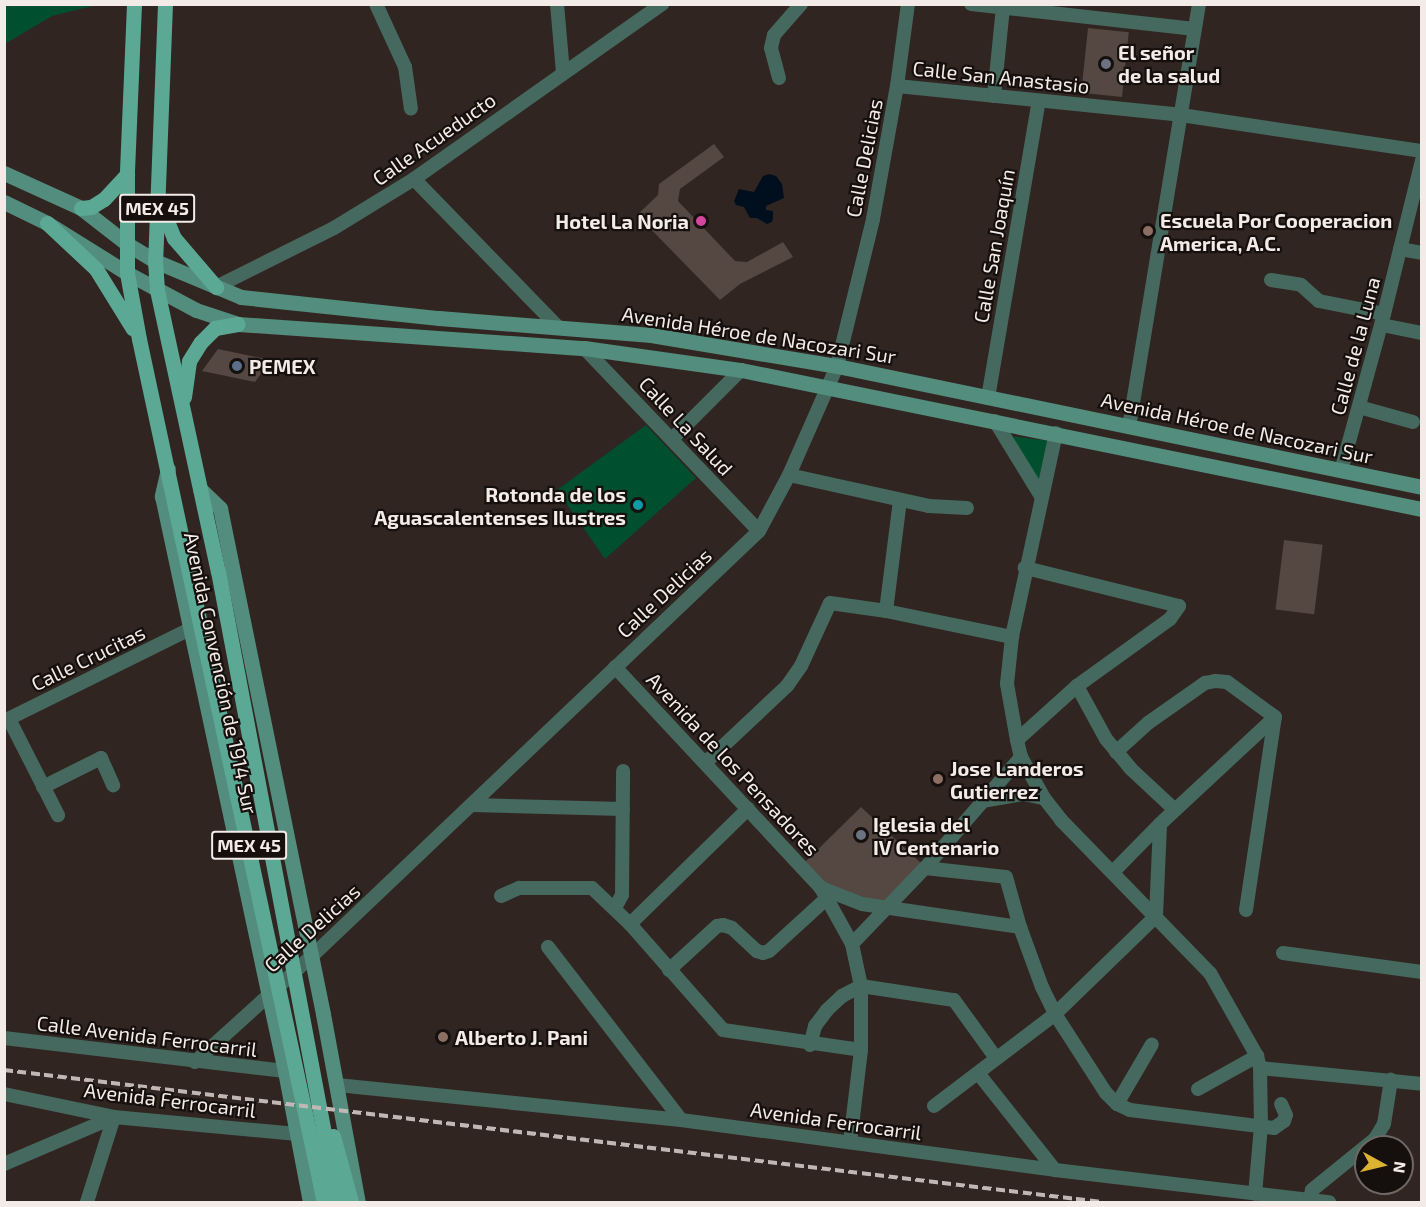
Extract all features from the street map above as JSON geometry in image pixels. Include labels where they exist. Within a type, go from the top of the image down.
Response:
[{"type":"main road","name":"Avenida Convención de 1914 Sur","points":[[134,4],[127,174],[127,273],[139,339],[173,488],[313,1201]]},
{"type":"main road","name":"Avenida Convención de 1914 Sur","points":[[165,4],[155,261],[157,290],[204,508],[337,1203]]},
{"type":"main road","name":"Avenida Héroe de Nacozari Sur","points":[[4,173],[81,208],[126,244],[155,261],[241,297],[651,335],[837,366],[1422,487]]},
{"type":"main road","points":[[81,208],[92,207],[104,199],[127,174]]},
{"type":"main road","points":[[158,196],[174,238],[216,286]]},
{"type":"main road","name":"Avenida Héroe de Nacozari Sur","points":[[4,202],[47,223],[157,290],[196,310],[238,324],[584,348],[741,370],[829,386],[1422,509]]},
{"type":"main road","points":[[47,223],[96,269],[139,339]]},
{"type":"main road","points":[[183,409],[189,361],[201,342],[215,328],[238,324]]},
{"type":"main road","name":"Avenida Convención de 1914 Sur","points":[[168,469],[162,496],[313,1201]]},
{"type":"main road","name":"Avenida Convención de 1914 Sur","points":[[200,489],[220,508],[323,1014],[358,1203]]},
{"type":"main road","points":[[275,1026],[287,1032],[306,1032],[314,1028],[323,1014]]},
{"type":"main road","points":[[321,1115],[331,1130],[351,1203]]},
{"type":"main road","points":[[298,1137],[323,1144],[344,1128]]},
{"type":"main road","points":[[306,1176],[308,1166],[320,1158],[341,1161],[351,1168]]},
{"type":"street","points":[[376,4],[405,68],[411,110]]},
{"type":"street","points":[[557,4],[563,72]]},
{"type":"street","name":"Calle Acueducto","points":[[216,286],[334,228],[414,179],[662,4]]},
{"type":"street","points":[[779,78],[771,48],[774,35],[781,24],[801,4]]},
{"type":"street","name":"Calle Delicias","points":[[195,1062],[311,957],[759,531],[789,475],[837,366],[873,219],[897,86],[908,4]]},
{"type":"street","points":[[971,4],[1003,8],[1044,8],[1195,29]]},
{"type":"street","points":[[1129,427],[1199,4]]},
{"type":"street","points":[[994,96],[1003,8]]},
{"type":"street","name":"Calle San Anastasio","points":[[897,86],[1181,115],[1422,151]]},
{"type":"street","name":"Calle San Joaquín","points":[[988,398],[1040,101]]},
{"type":"street","name":"Calle de la Luna","points":[[1341,471],[1383,319],[1422,160]]},
{"type":"street","points":[[414,179],[559,328]]},
{"type":"street","points":[[1400,249],[1422,253]]},
{"type":"street","points":[[1271,280],[1301,285],[1319,301],[1422,333]]},
{"type":"street","name":"Calle La Salud","points":[[584,348],[673,438],[759,531]]},
{"type":"street","points":[[673,438],[741,370]]},
{"type":"street","points":[[1359,407],[1413,422]]},
{"type":"street","points":[[995,421],[1041,496]]},
{"type":"street","points":[[1056,433],[1025,568],[1012,637],[1007,684],[1021,757],[1044,798],[1061,820],[1210,973],[1258,1062],[1261,1126],[1254,1194]]},
{"type":"street","points":[[789,475],[929,506],[967,508]]},
{"type":"street","points":[[886,611],[900,500]]},
{"type":"street","points":[[1017,740],[1077,686],[1170,619],[1179,606],[1025,568]]},
{"type":"street","points":[[706,762],[787,686],[801,666],[830,603],[886,611],[1012,637]]},
{"type":"street","name":"Calle Crucitas","points":[[7,720],[190,629]]},
{"type":"street","name":"Avenida de los Pensadores","points":[[615,667],[706,762],[824,893],[852,944],[861,986],[861,1050],[849,1142]]},
{"type":"street","points":[[1116,752],[1148,723],[1205,683],[1227,682],[1275,717]]},
{"type":"street","points":[[1077,686],[1106,739],[1116,752],[1175,810]]},
{"type":"street","points":[[1113,872],[1160,824],[1275,717]]},
{"type":"street","points":[[1246,910],[1275,717]]},
{"type":"street","points":[[7,720],[58,814]]},
{"type":"street","points":[[852,944],[925,868],[1021,757]]},
{"type":"street","points":[[43,787],[101,758],[113,785]]},
{"type":"street","points":[[615,908],[622,896],[623,771]]},
{"type":"street","points":[[982,801],[1023,794],[1044,798]]},
{"type":"street","points":[[472,805],[623,809]]},
{"type":"street","points":[[630,924],[748,809]]},
{"type":"street","points":[[934,1106],[1055,1014],[1156,916],[1160,824]]},
{"type":"street","points":[[925,868],[1006,877],[1020,927],[1042,987],[1055,1014],[1107,1093],[1117,1104],[1130,1110],[1274,1128],[1284,1121],[1286,1115],[1281,1104]]},
{"type":"street","points":[[501,896],[519,888],[592,888],[630,924],[723,1030],[810,1045],[861,1050]]},
{"type":"street","points":[[669,970],[717,927],[723,925],[732,928],[757,951],[763,953],[769,951],[824,893]]},
{"type":"street","name":"Avenida de los Pensadores","points":[[824,893],[862,904],[1020,927]]},
{"type":"street","points":[[548,947],[681,1120]]},
{"type":"street","points":[[1283,952],[1422,972]]},
{"type":"street","points":[[810,1045],[815,1026],[827,1011],[842,996],[861,986],[954,1000],[996,1059]]},
{"type":"street","name":"Calle Avenida Ferrocarril","points":[[4,1038],[285,1071]]},
{"type":"street","points":[[1117,1104],[1152,1044]]},
{"type":"street","points":[[1198,1089],[1258,1062],[1422,1084]]},
{"type":"street","points":[[978,1072],[1055,1170]]},
{"type":"street","points":[[1310,1200],[1312,1190],[1375,1139],[1384,1124],[1390,1080]]},
{"type":"street","name":"Avenida Ferrocarril","points":[[337,1085],[681,1120],[1055,1170],[1329,1203]]},
{"type":"street","name":"Avenida Ferrocarril","points":[[4,1094],[114,1118],[298,1137]]},
{"type":"street","points":[[4,1164],[114,1118]]},
{"type":"street","points":[[87,1203],[114,1118]]},
{"type":"green space","points":[[5,4],[97,5],[52,16],[5,44]]},
{"type":"green space","points":[[646,425],[696,478],[605,559],[557,490]]},
{"type":"green space","points":[[1010,436],[1050,441],[1040,486]]},
{"type":"water","points":[[769,174],[776,176],[782,184],[784,198],[766,206],[766,210],[773,211],[772,222],[767,224],[757,218],[750,218],[744,207],[736,205],[734,201],[739,189],[754,192],[763,176]]},
{"type":"building","points":[[1088,28],[1129,32],[1122,97],[1081,93]]},
{"type":"building","points":[[714,144],[724,157],[680,189],[678,201],[735,261],[747,262],[783,242],[793,257],[740,284],[720,300],[637,215],[658,195],[659,184]]},
{"type":"building","name":"PEMEX","points":[[218,349],[271,360],[255,382],[202,371]]},
{"type":"building","points":[[1284,540],[1323,545],[1314,614],[1275,609]]},
{"type":"building","name":"Iglesia del IV Centenario","points":[[861,807],[924,866],[887,905],[862,901],[819,881],[804,863]]},
{"type":"railway","points":[[4,1070],[1102,1202]]},
{"type":"place","name":"El señor de la salud","points":[[1106,64]]},
{"type":"place","name":"Hotel La Noria","points":[[701,221]]},
{"type":"place","name":"Escuela Por Cooperacion America, A.C.","points":[[1148,231]]},
{"type":"place","name":"PEMEX","points":[[237,366]]},
{"type":"place","name":"Rotonda de los Aguascalentenses Ilustres","points":[[638,505]]},
{"type":"place","name":"Jose Landeros Gutierrez","points":[[938,779]]},
{"type":"place","name":"Iglesia del IV Centenario","points":[[861,835]]},
{"type":"place","name":"Alberto J. Pani","points":[[443,1037]]}]
